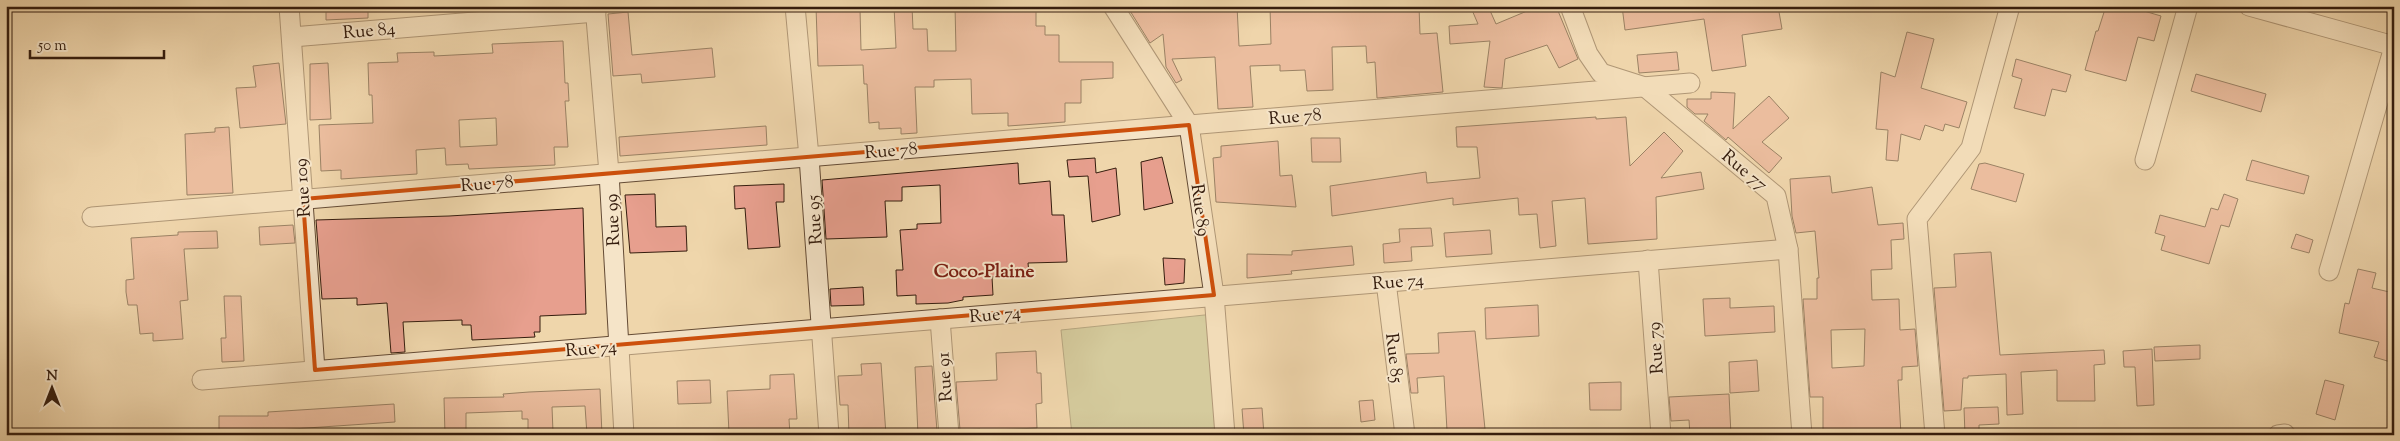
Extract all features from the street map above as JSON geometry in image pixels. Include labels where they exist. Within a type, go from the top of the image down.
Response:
[{"type":"street","name":"Rue 109","points":[[290,6],[315,370]]},
{"type":"street","name":"Rue 95","points":[[794,6],[809,157],[829,435]]},
{"type":"street","name":"Rue 89","points":[[1113,6],[1189,125],[1214,295],[1225,435]]},
{"type":"street","name":"Rue 77","points":[[1570,6],[1588,54],[1601,72],[1645,87],[1776,196],[1788,249],[1802,435]]},
{"type":"street","points":[[1935,435],[1917,219],[1971,148],[2010,6]]},
{"type":"street","points":[[2145,160],[2188,6]]},
{"type":"street","points":[[2249,6],[2394,46],[2330,271]]},
{"type":"street","name":"Rue 84","points":[[292,37],[596,9]]},
{"type":"street","name":"Rue 99","points":[[596,9],[609,173],[624,435]]},
{"type":"street","name":"Rue 78","points":[[92,217],[1690,83]]},
{"type":"street","name":"Rue 74","points":[[202,380],[1788,249]]},
{"type":"street","name":"Rue 79","points":[[1648,260],[1661,435]]},
{"type":"street","name":"Rue 85","points":[[1386,282],[1405,435]]},
{"type":"street","name":"Rue 91","points":[[940,319],[949,435]]},
{"type":"street","points":[[2278,435],[2285,434]]},
{"type":"highlighted area","points":[[1189,125],[1214,295],[315,370],[303,199]]},
{"type":"green space","points":[[1214,314],[1227,435],[1072,435],[1061,330]]},
{"type":"building","points":[[326,6],[368,6],[368,18],[326,20]]},
{"type":"building","points":[[839,6],[840,10],[860,9],[861,50],[896,48],[894,6],[912,6],[913,29],[927,29],[928,51],[956,51],[955,6],[1036,6],[1036,26],[1045,26],[1045,35],[1059,35],[1059,62],[1113,62],[1113,78],[1081,80],[1081,103],[1065,103],[1065,122],[1008,126],[1008,113],[972,114],[971,79],[934,80],[934,87],[915,87],[917,133],[901,134],[901,128],[879,129],[879,122],[869,123],[867,84],[864,84],[863,65],[818,66],[816,7]]},
{"type":"building","points":[[1127,6],[1237,6],[1239,46],[1271,44],[1270,6],[1419,6],[1420,34],[1437,33],[1443,92],[1377,98],[1375,62],[1367,63],[1366,46],[1332,47],[1333,90],[1307,91],[1305,70],[1280,71],[1280,65],[1250,66],[1253,107],[1218,109],[1215,57],[1172,59],[1182,80],[1176,83],[1166,67],[1163,34],[1150,43]]},
{"type":"building","points":[[1480,6],[1488,6],[1496,24],[1539,6],[1556,6],[1578,59],[1559,68],[1547,45],[1505,59],[1502,88],[1484,87],[1490,41],[1450,44],[1449,26],[1478,24],[1472,10]]},
{"type":"building","points":[[1622,6],[1778,6],[1782,29],[1742,35],[1746,66],[1712,71],[1704,19],[1625,30]]},
{"type":"building","points":[[2106,6],[2127,6],[2161,16],[2154,41],[2138,37],[2126,81],[2085,70],[2096,31],[2098,31]]},
{"type":"building","points":[[628,12],[632,55],[712,48],[715,77],[642,83],[641,74],[613,76],[608,14]]},
{"type":"building","points":[[1907,32],[1934,39],[1921,88],[1967,102],[1959,128],[1945,124],[1943,131],[1925,125],[1920,140],[1901,134],[1898,161],[1886,160],[1888,130],[1876,129],[1881,72],[1895,77]]},
{"type":"building","points":[[563,41],[565,83],[568,83],[569,101],[565,101],[568,147],[554,147],[555,165],[469,169],[468,164],[446,165],[445,148],[416,150],[417,174],[341,179],[341,170],[321,171],[319,125],[373,123],[372,95],[369,95],[368,63],[398,62],[397,53],[434,52],[434,56],[493,53],[492,44]],"holes":[[[496,118],[497,145],[460,147],[459,120]]]},
{"type":"building","points":[[1677,52],[1679,70],[1639,73],[1637,55]]},
{"type":"building","points":[[2016,59],[2071,75],[2066,92],[2052,89],[2045,116],[2014,108],[2022,79],[2012,76]]},
{"type":"building","points":[[279,63],[286,124],[240,128],[236,88],[256,87],[253,66]]},
{"type":"building","points":[[328,63],[331,119],[310,120],[310,64]]},
{"type":"building","points":[[2196,74],[2266,94],[2261,112],[2191,91]]},
{"type":"building","points":[[1711,92],[1735,93],[1733,129],[1769,96],[1789,118],[1762,142],[1782,158],[1769,173],[1728,137],[1726,140],[1704,121],[1708,114],[1695,114],[1687,107],[1687,99],[1711,99]]},
{"type":"building","points":[[1596,117],[1596,119],[1626,117],[1630,166],[1664,132],[1683,151],[1661,178],[1701,172],[1704,189],[1656,197],[1657,239],[1588,244],[1585,198],[1552,201],[1556,246],[1540,248],[1537,214],[1519,215],[1518,198],[1453,205],[1453,198],[1332,216],[1330,186],[1426,172],[1427,183],[1480,178],[1477,147],[1457,147],[1456,127]]},
{"type":"building","points":[[766,126],[767,145],[620,156],[619,137]]},
{"type":"building","points":[[229,127],[233,193],[187,195],[185,134],[215,132],[215,128]]},
{"type":"building","points":[[1311,138],[1340,138],[1341,162],[1312,162]]},
{"type":"building","points":[[1278,141],[1280,176],[1292,175],[1296,207],[1216,202],[1213,158],[1221,157],[1221,146]]},
{"type":"building","points":[[1162,157],[1173,203],[1144,210],[1141,162]]},
{"type":"building","points":[[1095,158],[1096,173],[1116,168],[1120,215],[1092,222],[1088,176],[1069,177],[1067,160]]},
{"type":"building","points":[[2252,160],[2309,176],[2304,194],[2246,180]]},
{"type":"building","points":[[1018,163],[1019,184],[1050,181],[1052,215],[1064,215],[1067,262],[1028,263],[1029,274],[992,277],[993,295],[963,297],[963,300],[948,303],[916,304],[916,295],[897,296],[896,270],[903,270],[900,230],[917,229],[917,224],[941,223],[940,185],[902,187],[902,201],[885,201],[887,237],[826,239],[822,180]]},
{"type":"building","points":[[1985,163],[2024,174],[2016,202],[1971,189],[1979,164]]},
{"type":"building","points":[[1830,176],[1832,193],[1872,187],[1878,225],[1903,223],[1904,239],[1891,240],[1892,269],[1871,270],[1872,300],[1899,299],[1900,330],[1915,329],[1918,366],[1902,367],[1902,380],[1898,380],[1901,435],[1823,435],[1823,397],[1810,397],[1803,299],[1817,299],[1817,278],[1819,278],[1815,231],[1796,233],[1792,216],[1790,179]],"holes":[[[1865,329],[1864,366],[1832,368],[1831,330]]]},
{"type":"building","points":[[784,184],[784,202],[776,202],[780,247],[748,249],[745,208],[735,209],[734,186]]},
{"type":"building","points":[[655,194],[656,227],[686,226],[687,251],[630,253],[625,195]]},
{"type":"building","points":[[2224,194],[2238,199],[2229,227],[2221,225],[2209,264],[2161,250],[2165,236],[2155,233],[2160,215],[2205,227],[2211,208],[2218,210]]},
{"type":"building","points":[[583,208],[586,314],[540,316],[540,332],[534,332],[535,337],[472,340],[471,325],[462,325],[462,320],[403,322],[405,352],[391,353],[387,303],[357,305],[357,298],[322,299],[316,220],[449,216]]},
{"type":"building","points":[[293,225],[295,243],[260,245],[259,227]]},
{"type":"building","points":[[1431,228],[1433,246],[1411,247],[1412,261],[1384,263],[1383,244],[1400,242],[1399,229]]},
{"type":"building","points":[[1490,230],[1492,254],[1446,257],[1444,233]]},
{"type":"building","points":[[217,231],[218,248],[184,249],[188,300],[180,301],[183,339],[153,341],[153,333],[140,334],[137,305],[128,305],[126,292],[126,280],[134,279],[131,238],[178,235],[178,232]]},
{"type":"building","points":[[2296,234],[2313,240],[2309,253],[2291,248]]},
{"type":"building","points":[[1352,246],[1354,265],[1291,271],[1292,274],[1247,278],[1247,254],[1292,255],[1292,251]]},
{"type":"building","points":[[1991,252],[2000,355],[2104,350],[2105,364],[2094,365],[2095,401],[2057,401],[2057,370],[2021,372],[2023,414],[2007,415],[2006,374],[1968,376],[1968,378],[1963,378],[1961,410],[1944,411],[1934,288],[1956,287],[1954,254]]},
{"type":"building","points":[[1163,258],[1185,259],[1184,283],[1165,285]]},
{"type":"building","points":[[2358,269],[2376,273],[2372,288],[2394,293],[2394,363],[2374,357],[2379,342],[2339,333],[2345,303],[2349,304]]},
{"type":"building","points":[[863,287],[864,305],[831,306],[830,289]]},
{"type":"building","points":[[224,296],[241,296],[244,361],[222,362],[221,338],[226,338]]},
{"type":"building","points":[[1730,298],[1730,308],[1774,306],[1775,332],[1705,336],[1703,299]]},
{"type":"building","points":[[1538,305],[1539,336],[1486,339],[1485,308]]},
{"type":"building","points":[[1475,331],[1485,429],[1447,431],[1444,376],[1417,378],[1418,393],[1411,393],[1406,354],[1439,353],[1438,333]]},
{"type":"building","points":[[2200,345],[2200,359],[2155,361],[2154,347]]},
{"type":"building","points":[[2152,349],[2154,405],[2137,406],[2135,367],[2124,367],[2123,351]]},
{"type":"building","points":[[1036,351],[1037,373],[1041,373],[1042,403],[1036,404],[1037,428],[996,430],[996,435],[980,435],[980,429],[960,430],[956,382],[997,380],[996,353]]},
{"type":"building","points":[[1757,360],[1759,391],[1730,393],[1729,362]]},
{"type":"building","points":[[881,363],[886,435],[849,435],[848,405],[840,405],[838,376],[862,375],[861,364]]},
{"type":"building","points":[[932,366],[937,431],[936,435],[918,435],[915,367]]},
{"type":"building","points":[[794,374],[797,419],[789,419],[790,435],[766,435],[766,432],[729,433],[727,391],[770,389],[770,375]]},
{"type":"building","points":[[710,380],[711,403],[678,404],[677,381]]},
{"type":"building","points":[[2325,380],[2344,385],[2335,420],[2316,414]]},
{"type":"building","points":[[1621,382],[1621,410],[1590,410],[1589,383]]},
{"type":"building","points":[[600,389],[602,435],[587,435],[585,406],[552,407],[553,432],[528,434],[528,419],[522,419],[522,411],[466,413],[466,435],[445,435],[444,398],[504,397],[503,394]]},
{"type":"building","points":[[1729,394],[1731,435],[1690,435],[1689,420],[1671,421],[1669,397]]},
{"type":"building","points":[[1373,400],[1375,420],[1361,422],[1359,401]]},
{"type":"building","points":[[394,404],[395,422],[263,431],[264,435],[219,435],[219,416],[268,416],[268,412]]},
{"type":"building","points":[[1998,407],[1999,424],[1979,425],[1979,434],[1965,435],[1964,408]]},
{"type":"building","points":[[1262,408],[1264,435],[1244,435],[1242,409]]},
{"type":"district","name":"Coco-Plaine","points":[[984,270]]}]
